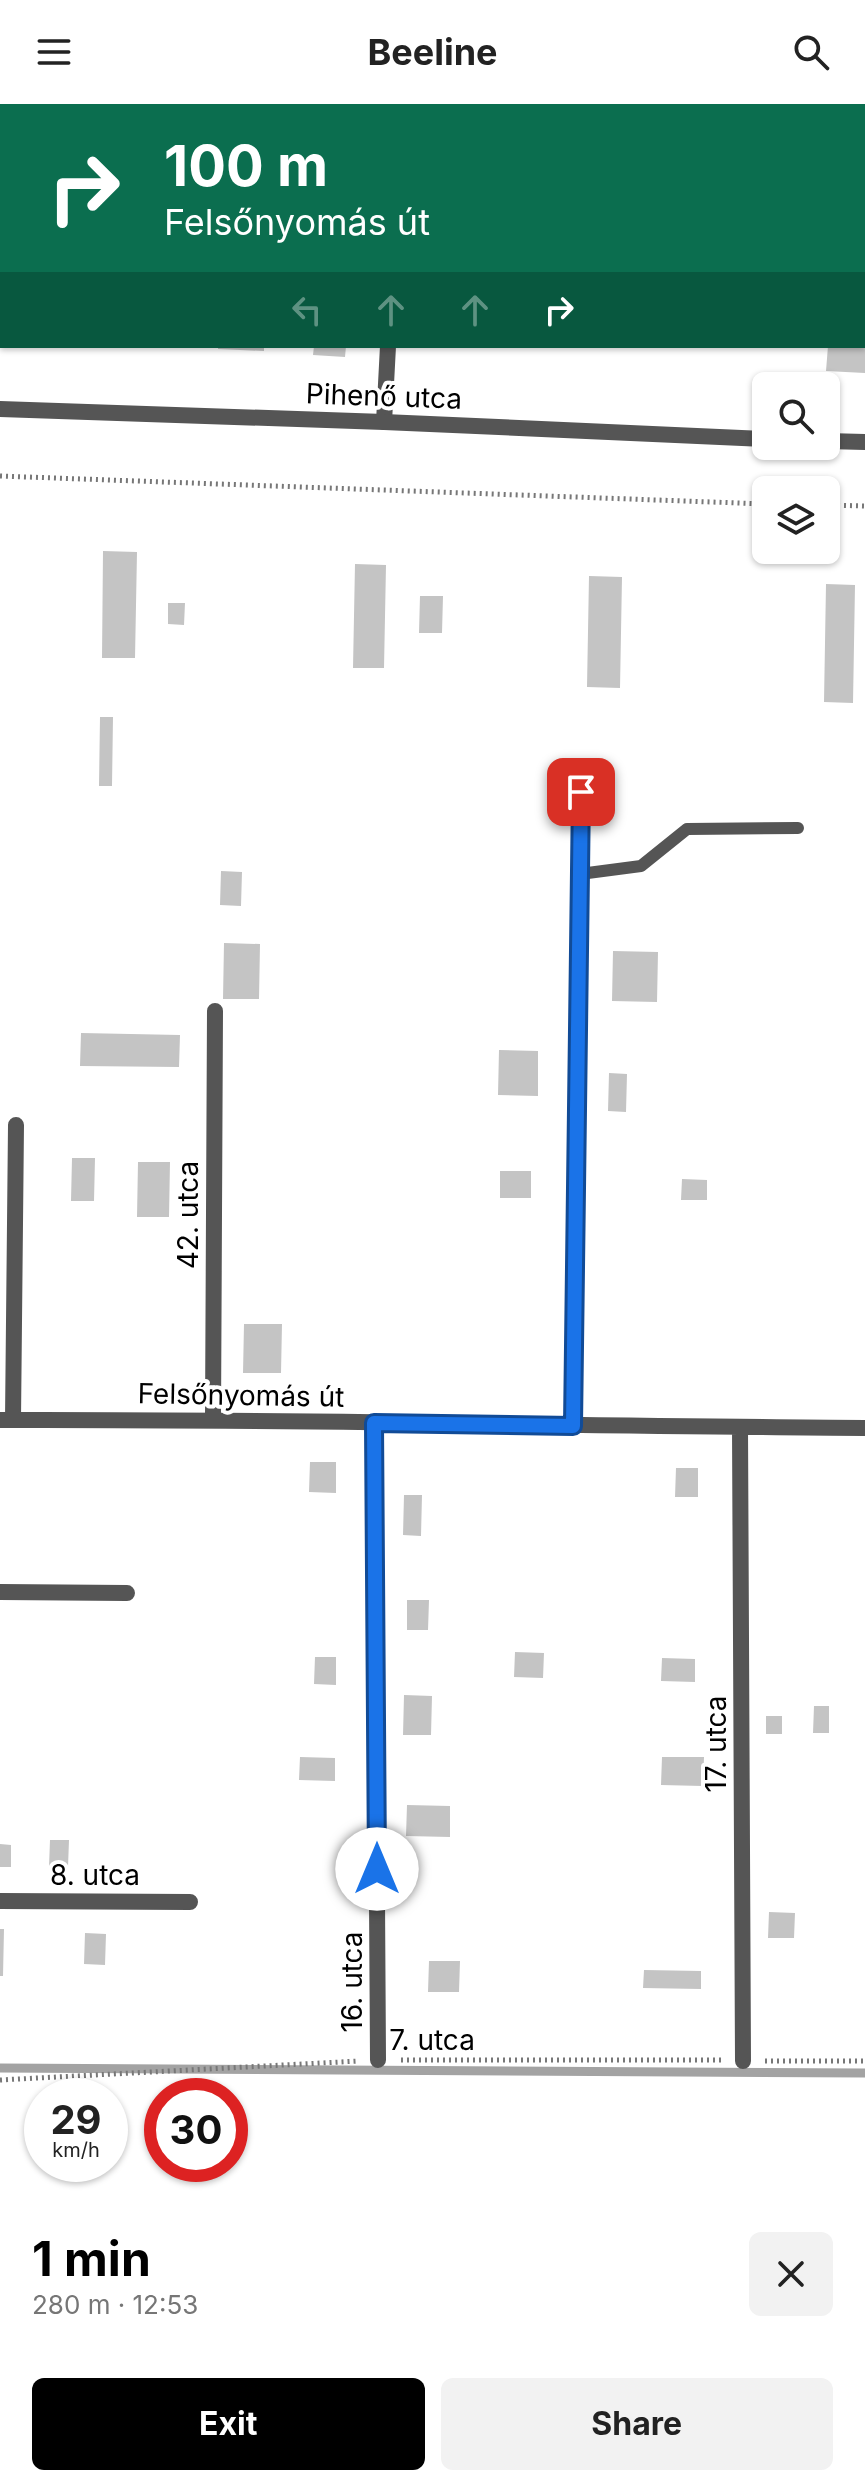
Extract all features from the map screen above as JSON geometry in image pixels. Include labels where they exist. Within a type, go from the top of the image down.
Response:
[{"type":"street","points":[[384,422],[388,348]]},
{"type":"street","name":"Pihenő utca","points":[[0,409],[752,438]]},
{"type":"street","points":[[840,441],[865,442]]},
{"type":"street","points":[[573,1426],[581,792]]},
{"type":"street","name":"42. utca","points":[[213,1419],[215,1011]]},
{"type":"street","points":[[7,1420],[16,1125]]},
{"type":"street","name":"Felsőnyomás út","points":[[7,1420],[213,1419],[865,1428]]},
{"type":"street","name":"16. utca","points":[[374,1423],[378,2060]]},
{"type":"street","name":"17. utca","points":[[740,1427],[743,2061]]},
{"type":"street","points":[[0,1592],[127,1593]]},
{"type":"street","name":"8. utca","points":[[0,1901],[190,1902]]},
{"type":"lane","points":[[580,874],[641,866],[687,829],[798,828]]},
{"type":"path","points":[[0,476],[752,503]]},
{"type":"path","points":[[840,505],[865,506]]},
{"type":"path","name":"7. utca","points":[[0,2080],[378,2060],[865,2061]]},
{"type":"building","points":[[264,348],[264,351],[218,349]]},
{"type":"building","points":[[314,348],[346,348],[345,357],[313,355]]},
{"type":"building","points":[[828,348],[865,348],[865,373],[826,371]]},
{"type":"building","points":[[103,551],[137,552],[135,658],[102,658]]},
{"type":"building","points":[[355,564],[386,565],[384,668],[353,668]]},
{"type":"building","points":[[589,576],[622,577],[620,688],[587,687]]},
{"type":"building","points":[[826,584],[855,585],[853,703],[824,702]]},
{"type":"building","points":[[420,596],[443,596],[442,633],[419,633]]},
{"type":"building","points":[[168,603],[185,603],[184,625],[168,624]]},
{"type":"building","points":[[100,717],[113,717],[112,786],[99,786]]},
{"type":"building","points":[[221,871],[242,872],[241,906],[220,905]]},
{"type":"building","points":[[224,943],[260,944],[259,999],[223,999]]},
{"type":"building","points":[[613,951],[658,952],[657,1002],[612,1001]]},
{"type":"building","points":[[81,1033],[180,1035],[179,1067],[80,1066]]},
{"type":"building","points":[[499,1050],[538,1051],[538,1096],[498,1095]]},
{"type":"building","points":[[609,1073],[627,1074],[626,1112],[608,1111]]},
{"type":"building","points":[[72,1158],[95,1158],[94,1201],[71,1201]]},
{"type":"building","points":[[138,1162],[170,1162],[169,1217],[137,1217]]},
{"type":"building","points":[[500,1171],[531,1171],[531,1198],[500,1198]]},
{"type":"building","points":[[682,1179],[707,1180],[707,1200],[681,1200]]},
{"type":"building","points":[[244,1324],[282,1324],[281,1373],[243,1373]]},
{"type":"building","points":[[310,1462],[336,1462],[336,1493],[309,1492]]},
{"type":"building","points":[[676,1468],[698,1468],[698,1497],[675,1497]]},
{"type":"building","points":[[404,1495],[422,1495],[421,1536],[403,1535]]},
{"type":"building","points":[[407,1600],[429,1600],[428,1630],[407,1630]]},
{"type":"building","points":[[515,1652],[544,1653],[543,1678],[514,1677]]},
{"type":"building","points":[[315,1657],[336,1657],[336,1685],[314,1684]]},
{"type":"building","points":[[662,1658],[695,1659],[695,1682],[661,1681]]},
{"type":"building","points":[[404,1695],[432,1696],[431,1735],[403,1735]]},
{"type":"building","points":[[814,1706],[829,1706],[829,1733],[813,1733]]},
{"type":"building","points":[[766,1716],[782,1716],[782,1734],[766,1734]]},
{"type":"building","points":[[300,1757],[335,1758],[335,1781],[299,1780]]},
{"type":"building","points":[[662,1757],[704,1757],[703,1786],[661,1785]]},
{"type":"building","points":[[407,1805],[450,1806],[450,1837],[406,1836]]},
{"type":"building","points":[[50,1840],[69,1840],[68,1867],[49,1867]]},
{"type":"building","points":[[0,1844],[11,1845],[11,1867],[0,1867]]},
{"type":"building","points":[[769,1912],[795,1913],[794,1938],[768,1938]]},
{"type":"building","points":[[0,1929],[4,1929],[3,1976],[0,1976]]},
{"type":"building","points":[[85,1933],[106,1934],[105,1965],[84,1964]]},
{"type":"building","points":[[429,1961],[460,1961],[459,1992],[428,1992]]},
{"type":"building","points":[[644,1970],[701,1971],[701,1989],[643,1988]]},
{"type":"waterway","points":[[0,2068],[865,2073]]},
{"type":"route","points":[[377,1869],[374,1423],[573,1426],[581,792]]}]
